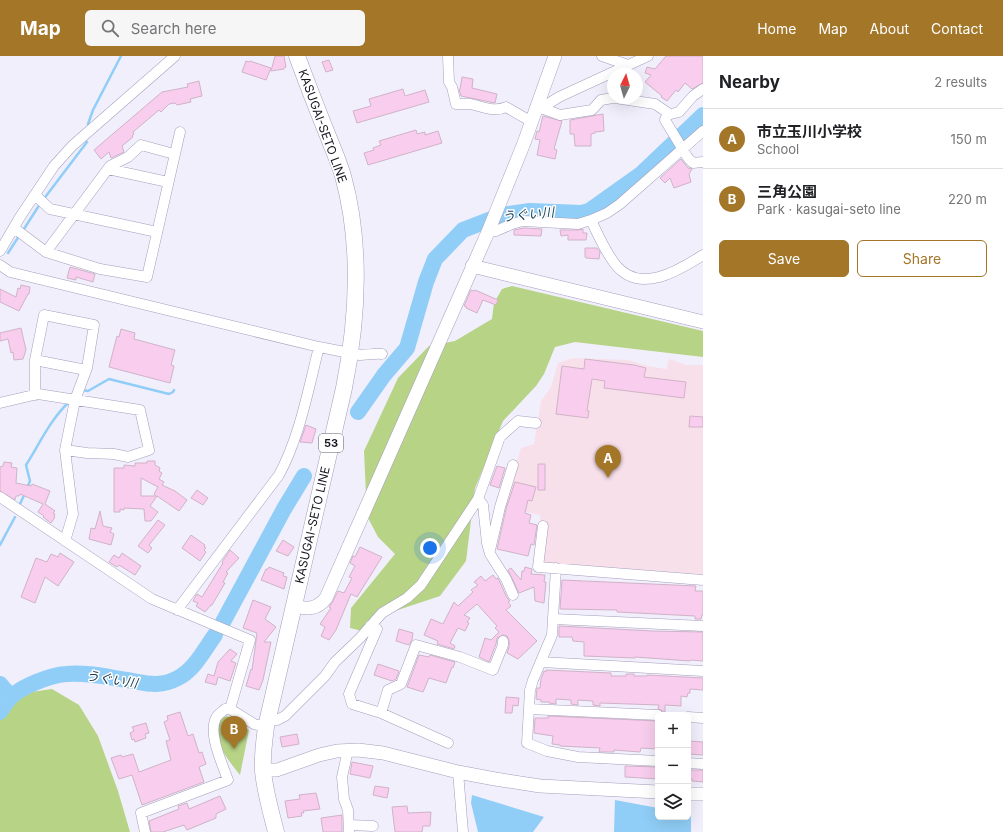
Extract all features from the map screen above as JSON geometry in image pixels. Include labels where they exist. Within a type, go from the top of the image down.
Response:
[{"type":"main road","name":"KASUGAI-SETO LINE","points":[[276,832],[267,798],[263,770],[263,748],[266,723],[344,388],[350,354],[356,288],[356,250],[351,213],[342,175],[297,56]]},
{"type":"street","points":[[0,251],[34,195],[54,166],[72,146],[175,56]]},
{"type":"street","points":[[448,56],[449,82],[452,87],[456,104],[470,104],[480,108],[500,110],[506,107],[537,114],[560,115],[592,110],[602,100],[607,99]]},
{"type":"street","points":[[293,606],[310,608],[320,605],[326,598],[488,232],[537,114],[555,56]]},
{"type":"street","points":[[602,56],[628,65]]},
{"type":"street","points":[[537,114],[559,97],[648,56]]},
{"type":"street","points":[[643,102],[654,104],[668,113],[676,114],[693,96],[703,89]]},
{"type":"street","points":[[668,113],[665,120],[672,134],[688,158],[693,163],[703,162]]},
{"type":"street","points":[[488,232],[496,231],[523,221],[578,224],[607,213],[620,204],[703,131]]},
{"type":"street","points":[[14,228],[46,252],[100,269],[147,277],[180,132]]},
{"type":"street","points":[[46,252],[110,166],[128,157],[141,145],[174,154]]},
{"type":"street","points":[[108,169],[168,182]]},
{"type":"street","points":[[34,195],[50,209],[157,232]]},
{"type":"street","points":[[591,220],[615,265],[631,278],[644,279],[668,275],[703,255]]},
{"type":"street","points":[[0,265],[10,272],[319,347],[350,354],[382,354]]},
{"type":"street","points":[[472,266],[703,322]]},
{"type":"street","points":[[35,395],[35,360],[44,315],[94,325],[86,370],[75,400],[65,450],[73,514],[65,541]]},
{"type":"street","points":[[177,610],[279,475],[287,459],[302,412],[319,347]]},
{"type":"street","points":[[35,360],[86,370]]},
{"type":"street","points":[[0,402],[35,395],[140,410],[149,450],[128,457],[114,454],[87,453],[65,450]]},
{"type":"street","points":[[144,832],[141,813],[228,780],[214,736],[213,726],[216,716],[225,709],[230,709],[254,724],[266,723],[285,716],[325,676],[336,662],[382,613],[407,598],[420,585],[478,499],[500,437],[518,421],[536,423]]},
{"type":"street","points":[[490,554],[500,507],[513,465]]},
{"type":"street","points":[[0,498],[152,599],[250,640],[230,709]]},
{"type":"street","points":[[478,499],[483,505],[487,543],[490,554],[506,579],[513,595]]},
{"type":"street","points":[[543,526],[538,567],[703,580]]},
{"type":"street","points":[[556,568],[552,635],[530,690],[527,743],[547,751],[578,757],[655,761]]},
{"type":"street","points":[[554,619],[703,626]]},
{"type":"street","points":[[370,626],[377,629],[349,694],[352,704],[381,713],[448,743]]},
{"type":"street","points":[[381,713],[388,690],[401,684],[416,645],[460,657],[493,670],[503,645],[503,640]]},
{"type":"street","points":[[541,662],[703,671]]},
{"type":"street","points":[[530,709],[655,715]]},
{"type":"street","points":[[691,717],[703,718]]},
{"type":"street","points":[[348,750],[342,777],[344,799],[348,810],[349,829],[373,826]]},
{"type":"street","points":[[263,770],[277,770],[319,755],[337,751],[358,750],[383,753],[458,772],[540,786],[655,792]]},
{"type":"street","points":[[691,763],[703,764]]},
{"type":"street","points":[[458,772],[463,832]]},
{"type":"street","points":[[691,794],[703,794]]},
{"type":"shaded area","points":[[573,358],[629,360],[648,366],[666,369],[669,359],[686,365],[703,365],[703,574],[542,565],[540,515],[503,507],[521,448],[534,444],[541,401],[551,387],[558,363]]},
{"type":"green space","points":[[512,286],[703,331],[703,357],[575,342],[555,347],[544,374],[536,386],[503,421],[475,488],[466,561],[440,596],[389,613],[362,631],[350,628],[351,608],[395,554],[378,537],[367,516],[364,451],[398,378],[429,346],[455,341],[492,319],[494,303],[502,289]]},
{"type":"green space","points":[[52,689],[79,705],[98,736],[118,791],[130,832],[0,832],[0,699],[10,700],[24,693]]},
{"type":"green space","points":[[227,716],[249,730],[240,775],[226,756],[217,733],[217,726],[220,718]]},
{"type":"water","points":[[472,795],[544,817],[533,832],[478,832],[471,803]]},
{"type":"water","points":[[615,800],[655,807],[655,820],[691,820],[691,832],[614,832]]},
{"type":"building","points":[[275,56],[284,56],[286,67],[284,69],[271,71]]},
{"type":"building","points":[[666,56],[703,56],[703,83],[692,89],[685,83],[678,92],[676,90],[667,101],[661,97],[662,96],[645,82],[651,75],[645,73],[647,67],[655,69]]},
{"type":"building","points":[[329,60],[333,70],[326,72],[322,62]]},
{"type":"building","points":[[246,61],[271,68],[266,80],[242,72]]},
{"type":"building","points":[[462,77],[473,79],[472,88],[497,94],[495,103],[461,96],[459,89]]},
{"type":"building","points":[[199,81],[202,96],[190,99],[191,102],[177,105],[175,103],[169,104],[161,112],[159,110],[133,132],[133,137],[122,146],[124,152],[111,158],[109,152],[101,159],[94,150],[162,92],[188,87],[187,84]]},
{"type":"building","points":[[403,89],[405,96],[425,90],[429,102],[357,123],[353,111],[371,106],[369,99]]},
{"type":"building","points":[[603,114],[604,131],[591,134],[591,146],[575,146],[574,134],[570,134],[570,120]]},
{"type":"building","points":[[543,116],[562,121],[554,149],[557,150],[555,159],[537,155],[540,140],[535,139],[537,131],[539,132]]},
{"type":"building","points":[[416,130],[417,134],[425,132],[425,135],[438,131],[442,143],[368,165],[364,153],[374,150],[373,148],[381,145],[379,141]]},
{"type":"building","points":[[681,159],[688,168],[692,169],[689,174],[691,182],[674,188],[670,178],[665,183],[660,178]]},
{"type":"building","points":[[524,228],[542,229],[541,236],[514,235],[514,230]]},
{"type":"building","points":[[583,229],[583,233],[587,233],[586,240],[568,240],[568,235],[561,236],[560,230]]},
{"type":"building","points":[[585,248],[597,248],[600,252],[599,259],[586,258]]},
{"type":"building","points":[[70,267],[95,274],[93,282],[76,277],[76,280],[67,278]]},
{"type":"building","points":[[21,285],[30,287],[29,294],[19,311],[0,302],[0,289],[16,297],[18,288],[20,289]]},
{"type":"building","points":[[471,290],[475,290],[498,300],[496,305],[483,300],[477,313],[466,308],[467,307],[464,306]]},
{"type":"building","points":[[21,328],[26,350],[23,359],[14,360],[13,352],[11,353],[8,339],[0,341],[0,333]]},
{"type":"building","points":[[121,329],[135,333],[134,339],[175,350],[171,365],[174,366],[170,383],[109,367],[117,336],[119,337]]},
{"type":"building","points":[[585,359],[634,365],[646,368],[644,377],[686,382],[684,398],[604,388],[605,381],[592,379],[587,411],[589,411],[588,418],[556,414],[562,366],[584,369]]},
{"type":"building","points":[[690,416],[703,417],[703,427],[689,427]]},
{"type":"building","points":[[306,425],[316,429],[312,443],[300,442]]},
{"type":"building","points":[[147,461],[155,461],[155,465],[160,468],[159,471],[162,473],[159,479],[164,482],[162,485],[175,491],[187,500],[179,511],[157,496],[150,506],[158,512],[151,521],[145,521],[144,509],[124,508],[124,510],[120,509],[120,512],[114,512],[114,468],[124,468],[124,465],[135,466],[135,463],[147,463]],"holes":[[[141,478],[158,487],[154,494],[156,496],[141,496]]]},
{"type":"building","points":[[4,462],[12,463],[11,467],[17,468],[16,483],[31,486],[32,484],[50,491],[45,504],[55,511],[53,513],[55,514],[55,517],[51,523],[38,512],[43,504],[20,494],[19,496],[16,496],[15,500],[0,491],[0,467],[3,466]]},
{"type":"building","points":[[538,464],[545,464],[545,490],[538,490]]},
{"type":"building","points":[[497,466],[505,468],[499,488],[490,485]]},
{"type":"building","points":[[515,482],[536,487],[532,501],[528,500],[525,513],[531,515],[529,523],[537,525],[534,545],[531,544],[528,556],[497,549],[506,509]]},
{"type":"building","points":[[197,490],[208,498],[203,505],[191,498]]},
{"type":"building","points":[[100,511],[103,526],[112,528],[110,532],[114,534],[111,545],[89,539],[91,528],[95,529]]},
{"type":"building","points":[[158,520],[165,525],[149,545],[152,548],[148,553],[138,546]]},
{"type":"building","points":[[191,535],[205,545],[204,547],[206,548],[204,550],[206,552],[200,561],[182,548]]},
{"type":"building","points":[[283,540],[294,547],[288,556],[276,551]]},
{"type":"building","points":[[360,547],[382,557],[357,597],[351,594],[336,630],[329,640],[321,636],[325,627],[320,624],[331,608],[329,607],[338,591],[344,593],[352,578],[349,577],[355,566],[350,563]]},
{"type":"building","points":[[230,550],[239,558],[226,572],[228,573],[223,582],[225,583],[212,605],[205,612],[196,606],[198,603],[193,601],[197,594],[202,597]]},
{"type":"building","points":[[60,553],[74,562],[58,586],[45,577],[35,603],[21,597],[36,558],[47,562],[51,554],[58,557]]},
{"type":"building","points":[[122,553],[141,566],[135,575],[119,565],[117,567],[109,562],[114,555],[119,558]]},
{"type":"building","points":[[269,567],[284,573],[283,576],[287,577],[284,589],[261,580],[266,569]]},
{"type":"building","points":[[525,567],[532,569],[531,574],[545,575],[544,582],[546,582],[544,603],[535,601],[534,587],[519,593],[508,570],[511,568],[521,580],[522,571],[524,571]]},
{"type":"building","points":[[493,575],[496,579],[498,578],[507,598],[510,601],[508,602],[511,606],[506,610],[537,641],[518,659],[507,653],[509,641],[507,636],[503,635],[497,638],[489,662],[479,657],[485,638],[491,640],[499,632],[495,628],[497,626],[477,604],[464,615],[470,618],[467,622],[469,623],[465,631],[458,628],[450,643],[455,646],[454,649],[437,644],[438,641],[424,635],[431,619],[443,624],[454,602],[458,606],[473,592],[471,590],[478,585],[474,582],[481,576],[485,581]]},
{"type":"building","points":[[562,580],[696,586],[695,591],[703,591],[703,615],[701,619],[695,619],[695,616],[617,612],[617,610],[560,609]]},
{"type":"building","points":[[253,600],[271,607],[265,619],[276,627],[264,642],[271,642],[263,680],[259,690],[246,686],[251,669],[252,670],[257,633],[243,628]]},
{"type":"building","points":[[559,626],[703,632],[703,661],[584,656],[584,642],[573,641],[572,637],[559,637]]},
{"type":"building","points":[[399,629],[413,633],[412,640],[409,645],[396,641]]},
{"type":"building","points":[[230,649],[237,654],[231,661],[236,663],[230,681],[218,677],[216,685],[205,682],[208,674],[214,676],[218,662]]},
{"type":"building","points":[[419,655],[429,657],[430,655],[455,662],[446,683],[429,678],[423,692],[407,687]]},
{"type":"building","points":[[378,664],[399,671],[396,679],[392,681],[374,675]]},
{"type":"building","points":[[546,670],[611,673],[611,676],[626,676],[626,674],[634,674],[634,676],[647,675],[703,678],[703,690],[690,689],[690,693],[688,693],[687,697],[681,696],[681,706],[665,705],[665,712],[658,709],[659,705],[600,703],[600,706],[593,705],[593,701],[578,700],[578,705],[571,704],[571,700],[556,699],[556,704],[541,702],[541,700],[536,699],[537,688],[540,688],[544,671],[546,672]]},
{"type":"building","points":[[506,697],[519,698],[518,706],[513,705],[512,713],[505,713]]},
{"type":"building","points":[[180,712],[188,736],[193,734],[199,753],[202,752],[206,764],[199,767],[204,782],[142,805],[132,775],[119,779],[111,758],[133,754],[139,772],[171,760],[166,741],[170,740],[164,722],[168,720],[167,716]]},
{"type":"building","points":[[548,716],[655,721],[655,749],[641,748],[640,752],[614,750],[614,752],[599,752],[600,748],[560,746],[552,744],[553,736],[534,733],[535,718],[548,718]]},
{"type":"building","points":[[146,723],[149,733],[145,734],[146,738],[135,742],[134,739],[132,740],[130,733],[134,731],[132,727]]},
{"type":"building","points":[[297,734],[299,744],[282,747],[280,737]]},
{"type":"building","points":[[691,741],[703,742],[703,755],[691,754]]},
{"type":"building","points":[[352,762],[373,766],[370,778],[350,774]]},
{"type":"building","points":[[625,766],[655,767],[655,779],[625,777]]},
{"type":"building","points":[[691,770],[703,770],[703,782],[692,781]]},
{"type":"building","points":[[375,786],[389,788],[387,798],[373,795]]},
{"type":"building","points":[[316,793],[320,809],[303,811],[304,813],[301,813],[302,816],[288,818],[285,801],[300,799],[299,795]]},
{"type":"building","points":[[220,796],[226,809],[216,814],[216,818],[187,830],[184,825],[163,832],[151,832],[149,821],[179,809],[178,806],[187,803],[189,809]]},
{"type":"building","points":[[407,806],[408,813],[431,812],[430,826],[423,826],[422,832],[395,832],[392,807]]},
{"type":"building","points":[[342,815],[342,832],[323,832],[321,818]]},
{"type":"waterway","points":[[88,124],[93,110],[121,56]]},
{"type":"waterway","name":"うぐい川","points":[[358,412],[384,375],[407,348],[426,282],[435,259],[463,230],[502,215],[530,211],[581,213],[589,211],[641,174],[703,115]]},
{"type":"waterway","points":[[43,200],[87,142]]},
{"type":"waterway","points":[[22,232],[40,204]]},
{"type":"waterway","name":"うぐい川","points":[[581,213],[583,220]]},
{"type":"waterway","points":[[8,253],[19,236]]},
{"type":"waterway","points":[[82,390],[88,391],[109,379],[169,394],[174,390]]},
{"type":"waterway","points":[[27,488],[30,481],[26,465],[56,416],[69,402]]},
{"type":"waterway","name":"うぐい川","points":[[223,622],[284,509],[304,476]]},
{"type":"waterway","points":[[20,504],[25,493]]},
{"type":"waterway","points":[[0,545],[15,517]]},
{"type":"waterway","name":"うぐい川","points":[[0,712],[5,704],[16,693],[37,682],[53,676],[89,674],[152,684],[171,681],[189,670],[199,659],[215,635]]},
{"type":"waterway","points":[[0,684],[11,697]]},
{"type":"place","name":"市立玉川小学校","points":[[608,478]]},
{"type":"place","name":"三角公園","points":[[234,749]]}]
